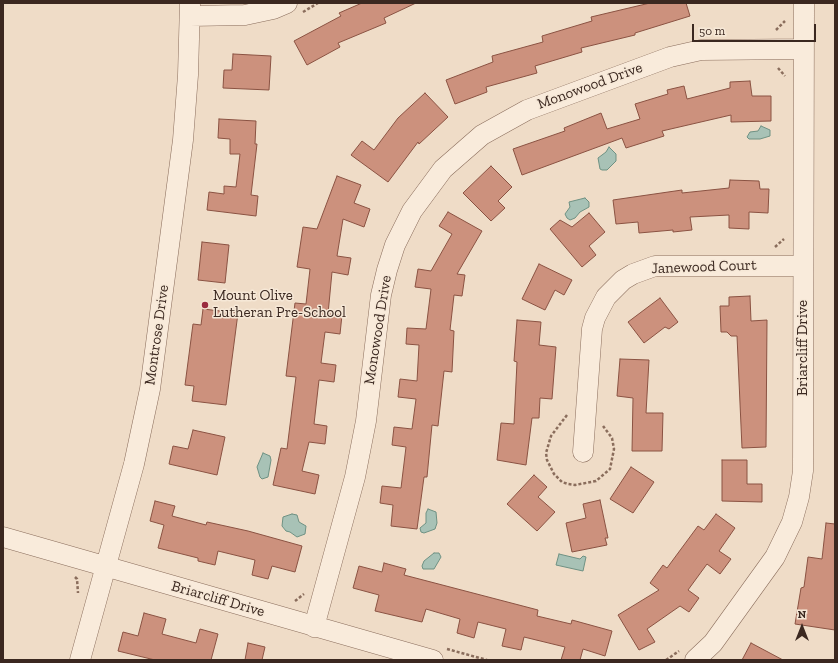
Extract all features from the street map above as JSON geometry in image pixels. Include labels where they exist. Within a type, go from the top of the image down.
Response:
[{"type":"street","name":"Briarcliff Drive","points":[[689,654],[713,642],[775,557],[792,522],[803,471],[804,3]]},
{"type":"street","points":[[190,10],[245,15],[293,8]]},
{"type":"street","name":"Montrose Drive","points":[[80,660],[134,464],[150,389],[183,140],[188,75],[190,10]]},
{"type":"street","name":"Monowood Drive","points":[[314,626],[355,477],[366,421],[381,295],[387,270],[395,245],[412,211],[443,169],[482,135],[509,118],[670,57],[709,50],[804,49]]},
{"type":"street","name":"Janewood Court","points":[[583,452],[592,329],[600,307],[606,297],[618,284],[632,274],[655,266],[803,266]]},
{"type":"street","name":"Briarcliff Drive","points":[[3,538],[314,626],[439,654]]},
{"type":"path","points":[[293,8],[318,3]]},
{"type":"path","points":[[773,32],[785,23],[786,15]]},
{"type":"path","points":[[776,65],[785,75],[786,79]]},
{"type":"path","points":[[770,248],[774,248],[784,240],[786,233]]},
{"type":"path","points":[[569,411],[551,436],[546,453],[550,466],[562,482],[575,485],[596,481],[610,469],[614,448],[612,438],[602,424]]},
{"type":"path","points":[[72,575],[77,579],[79,591],[77,598]]},
{"type":"path","points":[[289,602],[296,601],[304,594],[307,587]]},
{"type":"path","points":[[439,654],[487,660]]},
{"type":"path","points":[[666,660],[689,654]]},
{"type":"shaded area","points":[[761,126],[770,130],[770,136],[760,139],[749,139],[747,137],[750,132],[758,131]]},
{"type":"shaded area","points":[[609,147],[616,154],[616,161],[607,170],[602,170],[600,169],[598,158],[606,152]]},
{"type":"shaded area","points":[[585,198],[589,202],[589,207],[580,212],[575,218],[570,220],[567,218],[565,214],[570,207],[569,202]]},
{"type":"shaded area","points":[[263,453],[270,456],[271,460],[268,477],[262,479],[257,467]]},
{"type":"shaded area","points":[[428,509],[436,512],[437,523],[435,529],[424,533],[421,532],[420,528],[426,523],[426,513]]},
{"type":"shaded area","points":[[292,514],[297,515],[299,522],[306,526],[305,534],[297,537],[286,531],[282,526],[283,517]]},
{"type":"shaded area","points":[[434,553],[439,553],[441,557],[434,569],[423,569],[422,566],[424,561]]},
{"type":"shaded area","points":[[559,554],[580,559],[583,556],[586,557],[583,571],[556,565]]},
{"type":"building","points":[[362,3],[416,3],[384,18],[386,23],[338,43],[340,47],[307,65],[294,41],[341,16],[339,13]]},
{"type":"building","points":[[650,3],[686,3],[690,16],[635,33],[635,35],[581,48],[582,52],[535,66],[537,73],[486,87],[487,92],[455,104],[446,80],[493,62],[492,56],[543,42],[542,36],[592,21],[591,17]]},
{"type":"building","points":[[233,54],[271,56],[269,90],[223,88],[224,70],[232,70]]},
{"type":"building","points":[[750,81],[752,96],[771,96],[771,121],[731,122],[731,115],[662,131],[664,136],[626,148],[622,138],[522,175],[513,149],[565,131],[564,128],[601,113],[607,129],[640,119],[635,104],[668,94],[667,90],[684,86],[687,99],[730,88],[730,82]]},
{"type":"building","points":[[425,93],[448,117],[419,144],[418,142],[388,182],[351,155],[362,141],[374,150],[398,118]]},
{"type":"building","points":[[219,119],[256,121],[255,144],[257,144],[251,195],[258,196],[256,216],[207,210],[209,192],[224,194],[224,186],[236,187],[240,154],[230,154],[230,139],[218,138]]},
{"type":"building","points":[[491,166],[512,187],[498,201],[505,208],[491,221],[463,193]]},
{"type":"building","points":[[337,176],[361,185],[354,203],[370,209],[364,227],[343,219],[337,256],[351,258],[348,275],[332,272],[328,314],[342,315],[340,334],[325,332],[321,363],[336,365],[334,382],[319,380],[314,424],[327,426],[325,444],[309,442],[302,471],[319,475],[315,494],[273,485],[281,448],[287,449],[296,377],[286,376],[295,303],[306,304],[310,269],[297,267],[303,227],[317,229]]},
{"type":"building","points":[[730,180],[759,181],[760,189],[769,189],[768,213],[749,212],[749,229],[729,228],[729,215],[690,217],[692,230],[673,232],[673,230],[639,233],[638,222],[616,224],[613,200],[682,190],[682,193],[729,188]]},
{"type":"building","points":[[448,212],[482,231],[457,274],[465,275],[462,296],[454,295],[450,330],[454,331],[452,372],[444,371],[438,426],[432,425],[427,477],[424,477],[417,529],[391,526],[393,505],[380,503],[382,486],[401,488],[406,447],[392,445],[394,427],[412,429],[416,399],[398,397],[400,379],[417,381],[419,345],[406,344],[407,328],[426,329],[431,289],[415,287],[418,269],[431,271],[452,234],[439,226]]},
{"type":"building","points":[[589,213],[605,232],[589,246],[596,255],[582,267],[550,229],[560,220],[572,227]]},
{"type":"building","points":[[202,242],[229,245],[225,283],[198,280]]},
{"type":"building","points":[[539,264],[572,280],[564,295],[555,290],[545,310],[522,299]]},
{"type":"building","points":[[750,296],[751,321],[767,320],[766,447],[742,448],[737,336],[731,336],[727,332],[721,332],[720,306],[729,306],[729,297]]},
{"type":"building","points":[[660,298],[678,322],[669,329],[665,327],[644,343],[628,322]]},
{"type":"building","points":[[203,309],[238,313],[226,405],[192,401],[194,386],[185,385],[193,324],[201,325]]},
{"type":"building","points":[[517,320],[541,322],[539,345],[556,347],[552,399],[540,398],[539,418],[532,418],[526,465],[497,460],[501,423],[514,424],[517,362],[514,361]]},
{"type":"building","points":[[620,359],[649,360],[646,413],[663,413],[662,451],[632,451],[633,398],[617,396]]},
{"type":"building","points":[[193,430],[225,437],[217,475],[169,464],[173,446],[188,449]]},
{"type":"building","points":[[722,460],[747,460],[747,484],[762,484],[762,502],[722,501]]},
{"type":"building","points":[[631,467],[654,482],[633,513],[610,499]]},
{"type":"building","points":[[534,475],[547,487],[538,497],[555,512],[537,531],[507,504]]},
{"type":"building","points":[[600,500],[608,538],[605,538],[607,545],[572,552],[566,523],[586,518],[583,504]]},
{"type":"building","points":[[155,501],[175,506],[172,516],[206,525],[207,522],[248,531],[302,546],[295,572],[272,566],[268,579],[252,575],[255,560],[218,551],[215,565],[198,561],[198,558],[158,548],[164,525],[150,521]]},
{"type":"building","points":[[716,514],[735,528],[719,551],[731,559],[720,574],[707,564],[688,590],[699,598],[689,612],[680,606],[647,629],[655,642],[639,650],[618,615],[659,590],[650,583],[663,565],[667,568],[698,526],[704,530]]},
{"type":"building","points":[[826,523],[835,524],[835,630],[795,624],[801,588],[804,587],[808,557],[822,559]]},
{"type":"building","points":[[384,563],[406,569],[404,575],[538,610],[537,616],[571,624],[572,620],[612,631],[605,656],[583,649],[580,660],[561,660],[565,647],[524,637],[521,650],[502,646],[506,629],[478,622],[474,638],[457,633],[460,619],[426,609],[422,622],[375,611],[379,595],[353,588],[359,566],[382,572]]},
{"type":"building","points":[[144,613],[166,619],[162,634],[196,643],[200,629],[218,634],[211,660],[155,660],[118,651],[123,632],[138,636]]},
{"type":"building","points":[[248,643],[265,647],[262,660],[245,660]]},
{"type":"building","points":[[751,643],[783,660],[742,660]]},
{"type":"place","name":"Mount Olive Lutheran Pre-School","points":[[205,305]]}]
